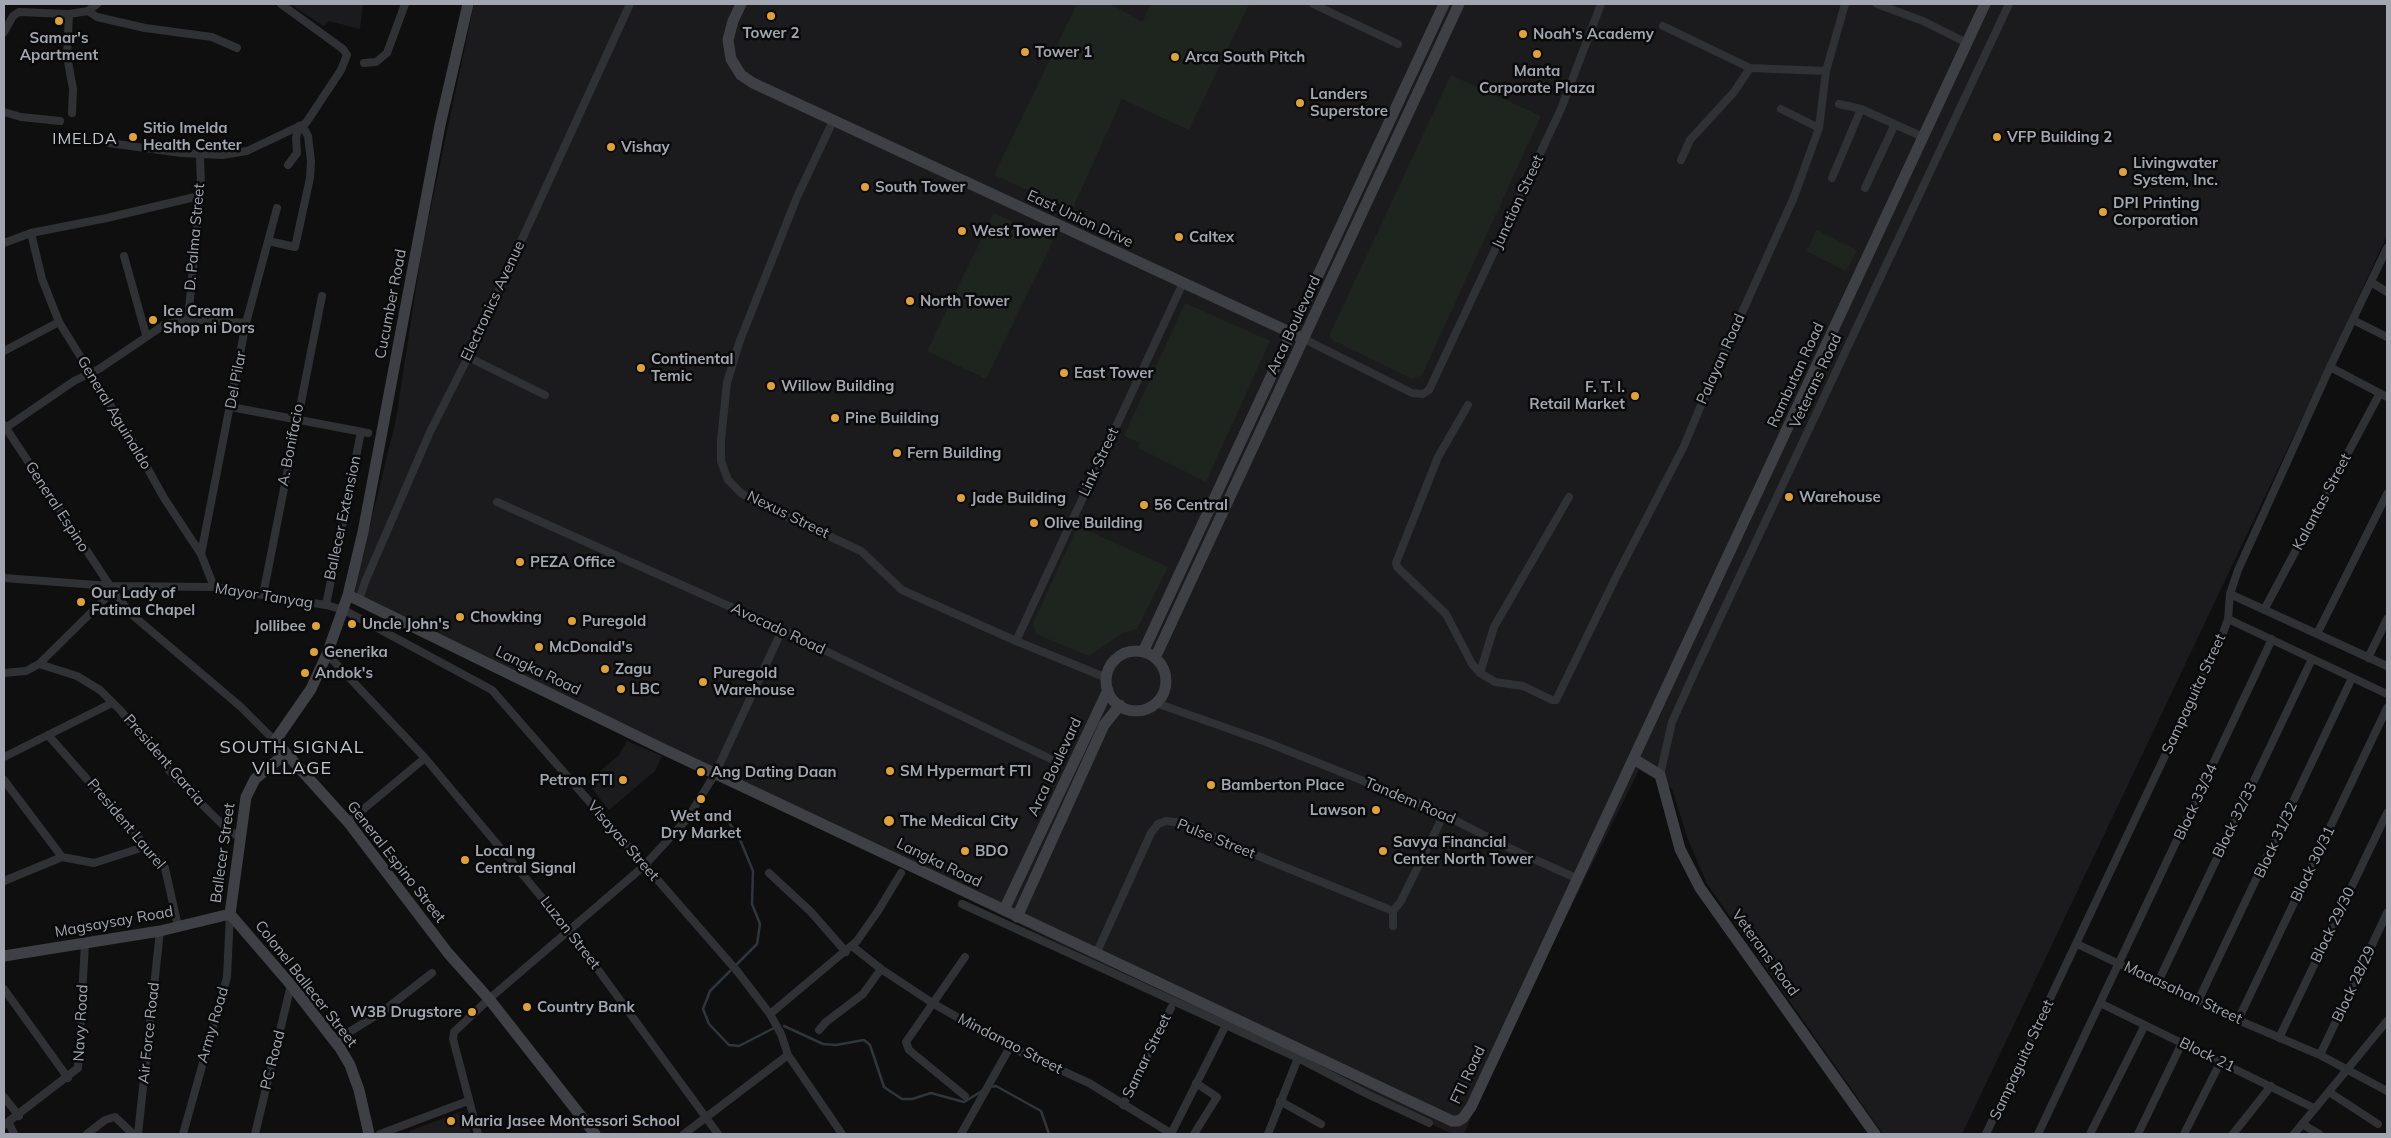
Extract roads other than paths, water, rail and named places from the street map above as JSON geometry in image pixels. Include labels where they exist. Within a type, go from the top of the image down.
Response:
[{"type":"street","points":[[4,32],[18,12],[69,14],[88,11],[97,4]]},
{"type":"street","points":[[109,143],[200,155],[222,155],[247,151],[301,125],[314,113],[347,60],[347,55],[343,49],[282,4]]},
{"type":"street","points":[[364,63],[376,62],[387,53],[405,4]]},
{"type":"street","name":"Cucumber Road","points":[[344,610],[363,532],[440,125],[468,4]]},
{"type":"street","name":"Electronics Avenue","points":[[360,600],[365,582],[430,432],[468,357],[630,4]]},
{"type":"street","name":"East Union Drive","points":[[741,4],[733,21],[728,40],[731,59],[741,75],[753,83],[1292,333],[1412,393],[1423,394]]},
{"type":"street","points":[[1313,4],[1398,44]]},
{"type":"street","name":"Arca Boulevard","points":[[1143,652],[1444,4]]},
{"type":"street","name":"Arca Boulevard","points":[[1156,658],[1458,4]]},
{"type":"street","name":"Junction Street","points":[[1423,394],[1433,384],[1550,134],[1571,85],[1601,4]]},
{"type":"street","name":"Palayan Road","points":[[1480,673],[1495,682],[1523,686],[1552,700],[1556,700],[1620,569],[1684,446],[1708,386],[1794,197],[1819,128],[1826,71],[1845,4]]},
{"type":"street","points":[[1877,4],[1923,21],[1967,43]]},
{"type":"street","name":"Rambutan Road","points":[[1634,759],[1985,4]]},
{"type":"street","name":"Veterans Road","points":[[1875,1134],[1700,888],[1680,849],[1660,775],[1672,722],[2009,4]]},
{"type":"street","points":[[88,11],[98,17],[144,28],[212,37],[238,48]]},
{"type":"street","points":[[69,14],[67,56],[73,89],[72,113]]},
{"type":"street","points":[[1663,26],[1750,68],[1826,71]]},
{"type":"street","points":[[1681,160],[1690,140],[1734,92],[1750,68]]},
{"type":"street","points":[[1839,104],[1861,109],[1923,137]]},
{"type":"street","points":[[1781,109],[1819,128]]},
{"type":"street","points":[[1832,178],[1861,109]]},
{"type":"street","points":[[4,112],[21,117],[60,121]]},
{"type":"street","name":"Nexus Street","points":[[833,121],[797,197],[739,343],[727,383],[721,440],[721,460],[728,480],[741,493],[861,551],[902,590],[1108,684]]},
{"type":"street","points":[[1865,188],[1895,124]]},
{"type":"street","points":[[288,165],[297,153],[296,138],[301,125]]},
{"type":"street","points":[[268,241],[295,247],[310,178],[311,161],[308,136],[301,125]]},
{"type":"street","name":"D. Palma Street","points":[[188,319],[199,196],[200,155]]},
{"type":"street","points":[[4,242],[31,232],[107,218],[199,196]]},
{"type":"street","name":"Del Pilar","points":[[201,554],[246,323],[277,208]]},
{"type":"street","name":"General Aguinaldo","points":[[31,232],[42,279],[59,322],[164,498],[201,554],[214,587]]},
{"type":"street","name":"Sampaguita Street","points":[[1986,1134],[2077,944],[2228,619],[2230,594],[2238,570],[2330,367],[2387,248]]},
{"type":"street","points":[[124,256],[146,335]]},
{"type":"street","points":[[2371,282],[2387,292]]},
{"type":"street","name":"Link Street","points":[[1016,641],[1183,283]]},
{"type":"street","name":"A. Bonifacio","points":[[263,595],[296,420],[322,296]]},
{"type":"street","points":[[4,427],[74,381],[109,363],[146,335],[164,325],[188,319],[246,323]]},
{"type":"street","points":[[2353,320],[2387,337]]},
{"type":"street","points":[[4,351],[59,322]]},
{"type":"street","points":[[468,357],[545,395]]},
{"type":"street","points":[[2330,367],[2384,395]]},
{"type":"street","name":"Kalantas Street","points":[[2264,610],[2384,395]]},
{"type":"street","points":[[1468,404],[1438,457],[1396,563],[1400,571],[1446,614],[1472,664],[1480,673]]},
{"type":"street","points":[[231,407],[296,420]]},
{"type":"street","name":"Ballecer Extension","points":[[296,420],[364,432],[326,605]]},
{"type":"street","name":"General Espino","points":[[4,427],[111,588]]},
{"type":"street","points":[[2317,634],[2387,494]]},
{"type":"street","points":[[1480,673],[1494,627],[1569,497]]},
{"type":"street","name":"Avocado Road","points":[[497,502],[782,630],[1055,761]]},
{"type":"street","name":"Mayor Tanyag","points":[[4,578],[111,588],[214,587],[326,605],[344,610]]},
{"type":"street","points":[[4,673],[26,671],[39,664],[111,588]]},
{"type":"street","name":"General Espino Street","points":[[111,588],[130,612],[146,628],[241,707],[275,741],[348,822],[448,953],[489,999],[595,1134]]},
{"type":"street","points":[[2230,594],[2387,666]]},
{"type":"street","name":"Langka Road","points":[[348,595],[715,774],[1017,916],[1069,949],[1096,954]]},
{"type":"street","points":[[275,741],[301,706],[327,654],[344,610]]},
{"type":"street","name":"Visayas Street","points":[[344,610],[492,690],[730,963],[770,1014],[781,1034],[788,1056],[842,1134]]},
{"type":"street","points":[[2228,619],[2387,694]]},
{"type":"street","points":[[2368,658],[2387,619]]},
{"type":"street","points":[[478,1134],[468,1101],[453,1036],[489,999],[644,866],[686,819],[715,774],[782,630]]},
{"type":"street","name":"Block 33/34","points":[[2118,963],[2179,839],[2272,640]]},
{"type":"street","points":[[1135,651],[1143,652],[1156,658],[1161,664],[1166,678],[1163,694],[1156,703],[1142,710],[1127,709],[1120,705],[1108,684],[1111,665],[1121,655],[1135,651]]},
{"type":"street","name":"Luzon Street","points":[[327,654],[425,758],[569,930],[718,1134]]},
{"type":"street","name":"Block 32/33","points":[[2158,982],[2312,659]]},
{"type":"street","name":"President Garcia","points":[[39,664],[86,680],[121,711],[177,780],[226,828],[239,837]]},
{"type":"street","name":"Block 31/32","points":[[2198,1001],[2352,678]]},
{"type":"street","name":"Arca Boulevard","points":[[1004,910],[1108,684]]},
{"type":"street","name":"President Garcia","points":[[4,757],[112,703]]},
{"type":"street","name":"Tandem Road","points":[[1156,703],[1266,742],[1444,814],[1507,847],[1576,878]]},
{"type":"street","name":"Arca Boulevard","points":[[1017,916],[1104,725],[1120,705]]},
{"type":"street","name":"Block 30/31","points":[[2238,1020],[2387,708]]},
{"type":"street","name":"President Laurel","points":[[48,735],[165,868],[178,926]]},
{"type":"street","name":"Ballecer Street","points":[[230,914],[239,837],[246,797],[255,779],[286,753]]},
{"type":"street","points":[[348,822],[425,758]]},
{"type":"street","points":[[1634,759],[1660,775]]},
{"type":"street","name":"FTI Road","points":[[1096,954],[1452,1121],[1458,1121],[1463,1118],[1471,1106],[1576,878],[1634,759]]},
{"type":"street","points":[[4,780],[62,857]]},
{"type":"street","name":"Block 29/30","points":[[2278,1038],[2387,813]]},
{"type":"street","points":[[1393,926],[1393,911],[1401,901],[1444,814]]},
{"type":"street","name":"Pulse Street","points":[[1096,954],[1151,833],[1158,824],[1166,821],[1182,823],[1393,911]]},
{"type":"street","points":[[4,881],[62,857],[94,863],[147,846]]},
{"type":"street","name":"Mindanao Street","points":[[770,873],[849,949],[934,1004],[1010,1048],[1089,1083],[1172,1134]]},
{"type":"street","points":[[770,1014],[849,949],[878,911],[901,873]]},
{"type":"street","points":[[962,904],[1069,949],[1298,1058],[1367,1094],[1429,1123]]},
{"type":"street","name":"Block 28/29","points":[[2320,1055],[2387,913]]},
{"type":"street","name":"Magsaysay Road","points":[[4,956],[160,931],[230,914]]},
{"type":"street","name":"Colonel Ballecer Street","points":[[230,914],[335,1041],[350,1066],[359,1090],[369,1134]]},
{"type":"street","name":"Army Road","points":[[183,1134],[227,977],[230,914]]},
{"type":"street","name":"Air Force Road","points":[[138,1134],[160,931]]},
{"type":"street","name":"Navy Road","points":[[7,1124],[68,1078],[78,1068],[85,943]]},
{"type":"street","points":[[2077,944],[2118,963]]},
{"type":"street","points":[[965,956],[934,1004],[906,1042],[907,1046],[965,1096]]},
{"type":"street","name":"Maaasahan Street","points":[[2038,1134],[2118,963],[2238,1020],[2346,1068]]},
{"type":"street","points":[[819,1030],[826,1022],[863,994],[882,969]]},
{"type":"street","points":[[335,1041],[386,1009],[432,973]]},
{"type":"street","name":"PC Road","points":[[255,1134],[291,986]]},
{"type":"street","points":[[4,989],[68,1078]]},
{"type":"street","name":"Block 21","points":[[2100,1003],[2314,1108]]},
{"type":"street","name":"Samar Street","points":[[1123,1105],[1171,1008]]},
{"type":"street","points":[[2294,1134],[2346,1068],[2387,1021]]},
{"type":"street","points":[[1172,1134],[1226,1025]]},
{"type":"street","points":[[2090,1134],[2145,1025]]},
{"type":"street","points":[[2138,1134],[2182,1043]]},
{"type":"street","points":[[961,1134],[1010,1048]]},
{"type":"street","points":[[684,1134],[788,1056]]},
{"type":"street","points":[[1268,1134],[1298,1058]]},
{"type":"street","points":[[2184,1134],[2221,1062]]},
{"type":"street","points":[[2346,1068],[2387,1090]]},
{"type":"street","points":[[1194,1134],[1217,1097],[1196,1084]]},
{"type":"street","points":[[2234,1134],[2271,1086]]},
{"type":"street","points":[[2329,1092],[2378,1124]]},
{"type":"street","points":[[4,1097],[19,1116]]},
{"type":"street","points":[[380,1134],[468,1101]]},
{"type":"street","points":[[1280,1101],[1321,1124]]},
{"type":"street","points":[[87,1134],[105,1120],[115,1117],[133,1134]]},
{"type":"street","points":[[7,1124],[14,1134]]},
{"type":"street","points":[[2302,1124],[2319,1134]]},
{"type":"waterway","points":[[727,819],[741,842],[753,871],[752,904],[760,924],[757,944],[736,965]]},
{"type":"waterway","points":[[730,971],[710,991],[703,1009],[709,1024],[729,1045],[739,1046],[774,1028]]},
{"type":"waterway","points":[[784,1026],[823,1044],[836,1045],[864,1040],[870,1045],[884,1087],[902,1099],[912,1099],[931,1093],[964,1102],[982,1091]]},
{"type":"waterway","points":[[989,1087],[996,1086],[1041,1111],[1049,1134]]},
{"type":"place","name":"Tower 2","points":[[771,16]]},
{"type":"place","name":"Samar's Apartment","points":[[59,21]]},
{"type":"place","name":"Noah's Academy","points":[[1523,34]]},
{"type":"place","name":"Tower 1","points":[[1025,52]]},
{"type":"place","name":"Manta Corporate Plaza","points":[[1537,54]]},
{"type":"place","name":"Arca South Pitch","points":[[1175,57]]},
{"type":"place","name":"Landers Superstore","points":[[1300,103]]},
{"type":"place","name":"Sitio Imelda Health Center","points":[[133,137]]},
{"type":"place","name":"VFP Building 2","points":[[1997,137]]},
{"type":"place","name":"Vishay","points":[[611,147]]},
{"type":"place","name":"Livingwater System, Inc.","points":[[2123,172]]},
{"type":"place","name":"South Tower","points":[[865,187]]},
{"type":"place","name":"DPI Printing Corporation","points":[[2103,212]]},
{"type":"place","name":"West Tower","points":[[962,231]]},
{"type":"place","name":"Caltex","points":[[1179,237]]},
{"type":"place","name":"North Tower","points":[[910,301]]},
{"type":"place","name":"Ice Cream Shop ni Dors","points":[[153,320]]},
{"type":"place","name":"Continental Temic","points":[[641,368]]},
{"type":"place","name":"East Tower","points":[[1064,373]]},
{"type":"place","name":"Willow Building","points":[[771,386]]},
{"type":"place","name":"F. T. I. Retail Market","points":[[1635,396]]},
{"type":"place","name":"Pine Building","points":[[835,418]]},
{"type":"place","name":"Fern Building","points":[[897,453]]},
{"type":"place","name":"Warehouse","points":[[1789,497]]},
{"type":"place","name":"Jade Building","points":[[961,498]]},
{"type":"place","name":"56 Central","points":[[1144,505]]},
{"type":"place","name":"Olive Building","points":[[1034,523]]},
{"type":"place","name":"PEZA Office","points":[[520,562]]},
{"type":"place","name":"Our Lady of Fatima Chapel","points":[[81,602]]},
{"type":"place","name":"Chowking","points":[[460,617]]},
{"type":"place","name":"Puregold","points":[[572,621]]},
{"type":"place","name":"Uncle John's","points":[[352,624]]},
{"type":"place","name":"Jollibee","points":[[316,626]]},
{"type":"place","name":"McDonald's","points":[[539,647]]},
{"type":"place","name":"Generika","points":[[314,652]]},
{"type":"place","name":"Zagu","points":[[605,669]]},
{"type":"place","name":"Andok's","points":[[305,673]]},
{"type":"place","name":"Puregold Warehouse","points":[[703,682]]},
{"type":"place","name":"LBC","points":[[621,689]]},
{"type":"place","name":"SM Hypermart FTI","points":[[890,771]]},
{"type":"place","name":"Ang Dating Daan","points":[[701,772]]},
{"type":"place","name":"Petron FTI","points":[[623,780]]},
{"type":"place","name":"Bamberton Place","points":[[1211,785]]},
{"type":"place","name":"Wet and Dry Market","points":[[701,799]]},
{"type":"place","name":"Lawson","points":[[1376,810]]},
{"type":"place","name":"The Medical City","points":[[889,821]]},
{"type":"place","name":"BDO","points":[[965,851]]},
{"type":"place","name":"Savya Financial Center North Tower","points":[[1383,851]]},
{"type":"place","name":"Local ng Central Signal","points":[[465,860]]},
{"type":"place","name":"Country Bank","points":[[527,1007]]},
{"type":"place","name":"W3B Drugstore","points":[[472,1012]]},
{"type":"place","name":"Maria Jasee Montessori School","points":[[451,1121]]},
{"type":"district","name":"IMELDA","points":[[85,139]]},
{"type":"district","name":"SOUTH SIGNAL VILLAGE","points":[[292,758]]}]
